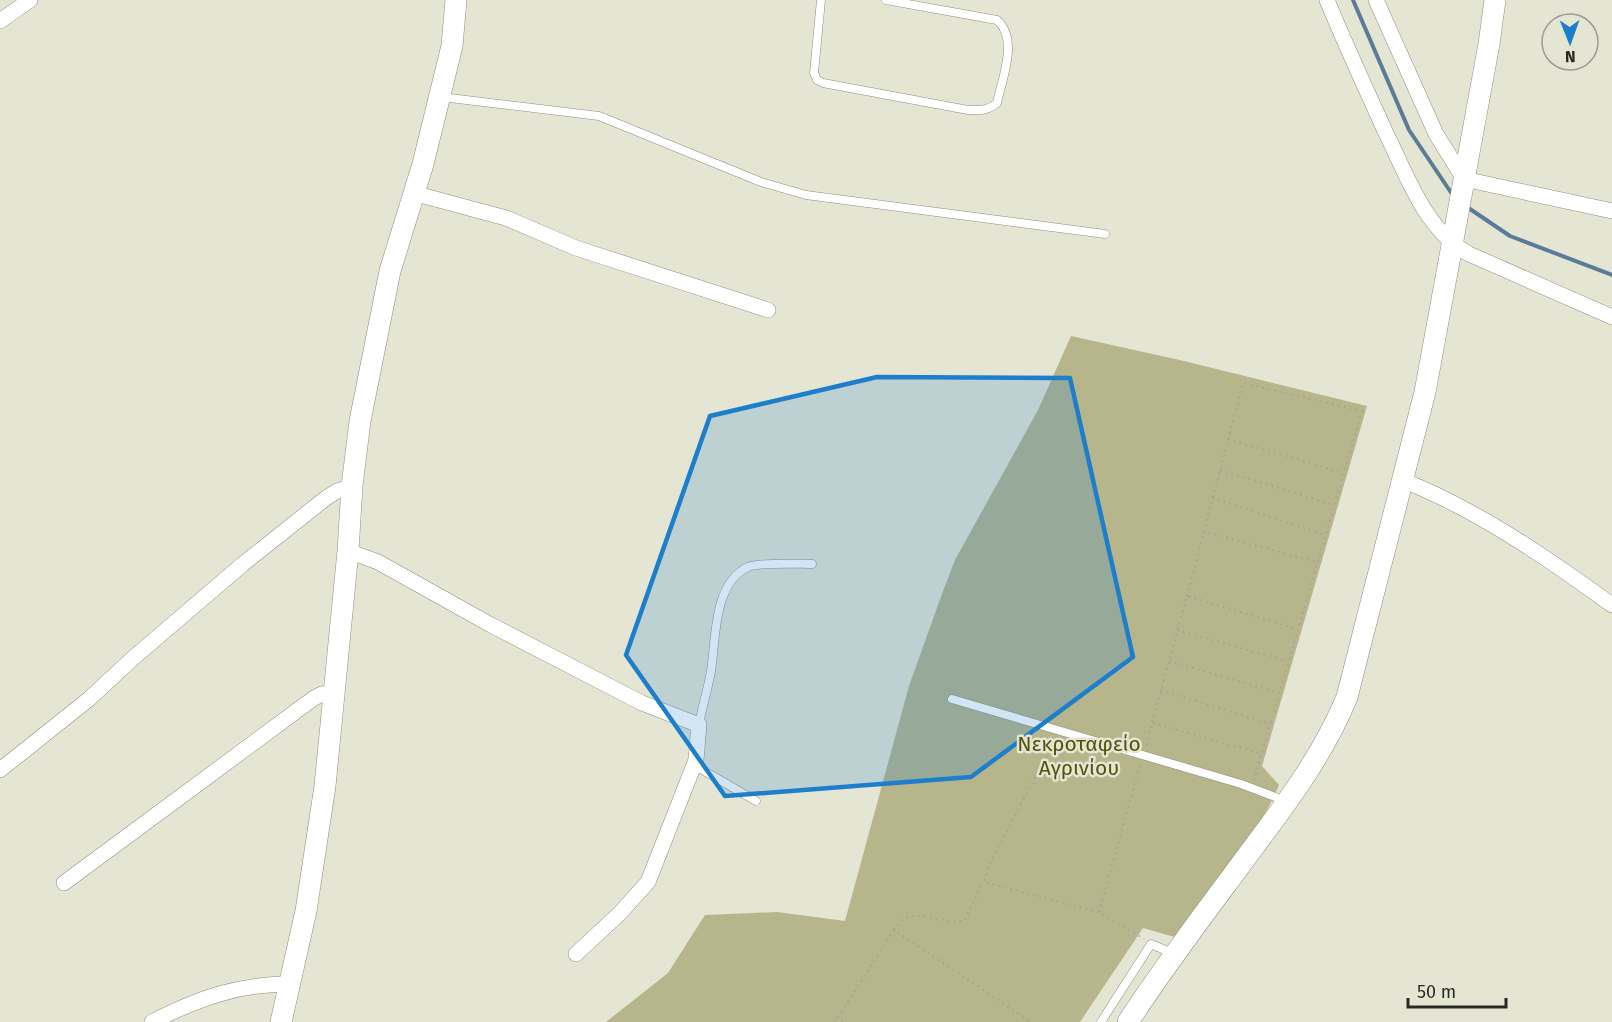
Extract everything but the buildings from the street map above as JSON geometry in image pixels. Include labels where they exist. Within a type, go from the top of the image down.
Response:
[{"type":"street","points":[[0,21],[30,0]]},
{"type":"street","points":[[281,1022],[306,911],[323,803],[336,692],[352,486],[360,421],[390,271],[452,46],[456,0]]},
{"type":"street","points":[[1327,0],[1410,183],[1431,219],[1454,234],[1469,254],[1612,317]]},
{"type":"street","points":[[1376,0],[1436,134],[1463,187]]},
{"type":"street","points":[[1128,1022],[1320,753],[1347,697],[1425,392],[1489,44],[1494,0]]},
{"type":"street","points":[[1463,187],[1612,211]]},
{"type":"street","points":[[413,193],[506,218],[576,248],[768,310]]},
{"type":"street","points":[[1402,480],[1434,492],[1529,547],[1612,605]]},
{"type":"street","points":[[0,770],[89,699],[243,564],[326,498],[352,486]]},
{"type":"street","points":[[348,551],[378,562],[491,625],[642,703],[699,725],[694,765],[648,882],[620,913],[576,954]]},
{"type":"street","points":[[64,883],[314,698],[336,692]]},
{"type":"street","points":[[152,1022],[211,996],[238,988],[291,984]]},
{"type":"lane","points":[[821,0],[814,73],[817,80],[968,110],[984,110],[997,103],[1008,54],[1007,34],[1004,26],[997,20],[886,0]]},
{"type":"lane","points":[[440,96],[599,116],[761,182],[806,195],[1106,234]]},
{"type":"lane","points":[[699,725],[711,669],[719,607],[731,582],[742,570],[753,566],[812,564]]},
{"type":"lane","points":[[952,699],[1252,788],[1287,801]]},
{"type":"lane","points":[[694,765],[756,801]]},
{"type":"lane","points":[[1101,1022],[1151,944],[1175,955]]},
{"type":"path","points":[[1099,912],[1153,723],[1243,382],[1362,411],[1252,788]]},
{"type":"path","points":[[1228,439],[1343,473]]},
{"type":"path","points":[[1220,470],[1334,505]]},
{"type":"path","points":[[1212,498],[1325,535]]},
{"type":"path","points":[[1203,531],[1317,563]]},
{"type":"path","points":[[1187,596],[1297,629]]},
{"type":"path","points":[[1177,630],[1288,661]]},
{"type":"path","points":[[1169,661],[1279,693]]},
{"type":"path","points":[[1161,690],[1270,724]]},
{"type":"path","points":[[1153,723],[1262,753]]},
{"type":"path","points":[[835,1022],[894,930],[906,917],[915,916],[954,922],[965,920],[998,848],[1060,731]]},
{"type":"path","points":[[984,882],[1099,912],[1151,944]]},
{"type":"path","points":[[894,930],[1031,1022]]},
{"type":"path","points":[[837,1018],[844,1022]]},
{"type":"highlighted area","points":[[877,377],[1070,378],[1133,657],[971,777],[725,796],[626,655],[710,416]]},
{"type":"green space","name":"Νεκροταφείο Αγρινίου","points":[[1071,336],[1367,406],[1262,766],[1279,785],[1246,845],[1178,938],[1143,928],[1080,1022],[606,1022],[668,973],[705,915],[777,912],[845,921],[909,686],[955,560],[1038,410]]},
{"type":"waterway","points":[[1353,0],[1409,130],[1454,197]]},
{"type":"waterway","points":[[1467,207],[1510,236],[1612,275]]}]
